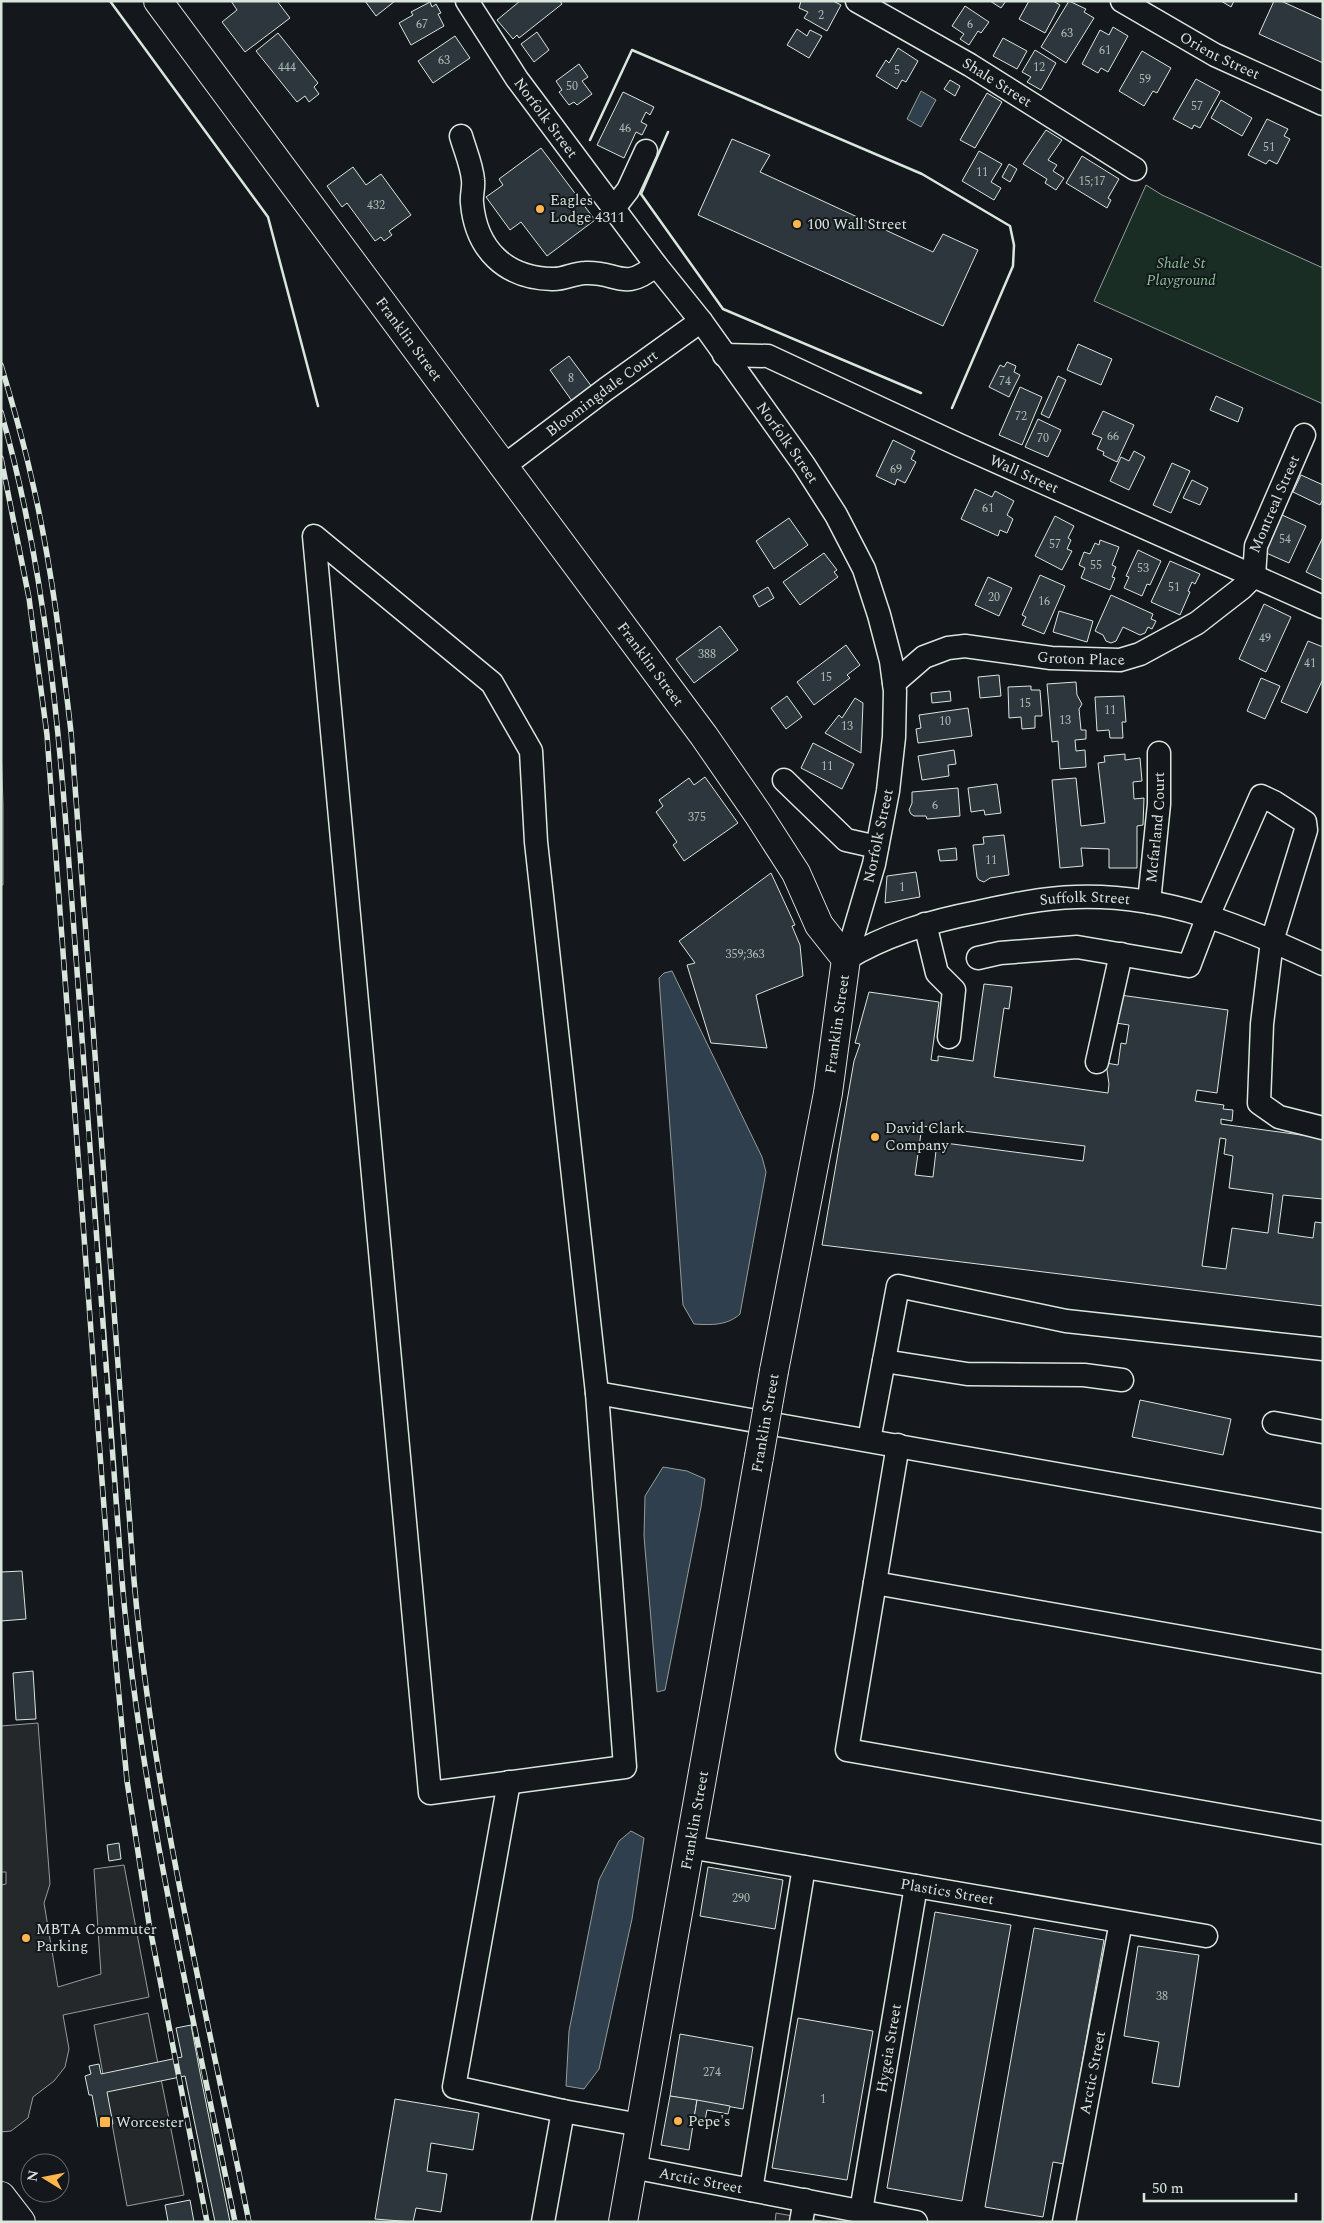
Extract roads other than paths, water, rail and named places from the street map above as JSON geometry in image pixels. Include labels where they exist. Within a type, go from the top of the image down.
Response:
[{"type":"main road","name":"Franklin Street","points":[[158,1],[720,759],[796,873],[819,925],[846,959],[828,1093],[774,1371],[623,2222]]},
{"type":"main road","points":[[1,2196],[21,2222]]},
{"type":"street","name":"Norfolk Street","points":[[467,1],[518,79],[656,266],[701,321],[804,465],[844,530],[864,569],[891,661],[894,683],[894,737],[888,791],[877,847],[846,959]]},
{"type":"street","name":"Shale Street","points":[[857,1],[970,65],[1135,169]]},
{"type":"street","name":"Orient Street","points":[[1122,1],[1215,55],[1323,104]]},
{"type":"street","points":[[461,136],[473,179],[472,202],[477,230],[493,257],[510,270],[528,276],[552,279],[569,278],[582,273],[599,272],[614,278],[629,280],[644,276],[656,266]]},
{"type":"street","points":[[614,208],[628,190],[646,151]]},
{"type":"street","name":"Bloomingdale Court","points":[[504,466],[606,389],[701,321]]},
{"type":"street","name":"Wall Street","points":[[724,354],[768,356],[959,445],[1323,607]]},
{"type":"street","name":"Montreal Street","points":[[1254,576],[1256,546],[1304,434]]},
{"type":"street","points":[[314,536],[492,683],[531,751],[536,842],[597,1393],[625,1767],[430,1793],[314,536]]},
{"type":"street","name":"Groton Place","points":[[894,683],[910,667],[932,653],[965,646],[1079,660],[1120,660],[1132,657],[1166,641],[1208,616],[1254,576]]},
{"type":"street","name":"Mcfarland Court","points":[[1149,902],[1159,804],[1159,752]]},
{"type":"street","points":[[784,780],[846,840],[877,847]]},
{"type":"street","points":[[978,958],[1000,953],[1077,947],[1189,966],[1208,916],[1261,796],[1305,822],[1306,830],[1272,941],[1262,1024],[1259,1103],[1279,1117],[1323,1128]]},
{"type":"street","name":"Suffolk Street","points":[[846,959],[870,945],[925,924],[1043,899],[1109,897],[1149,902],[1208,916],[1272,941],[1323,964]]},
{"type":"street","points":[[925,924],[937,973],[954,990],[949,1038]]},
{"type":"street","points":[[1097,1062],[1121,954]]},
{"type":"street","points":[[869,1440],[898,1286],[1066,1321],[1323,1349]]},
{"type":"street","points":[[884,1361],[968,1374],[1084,1375],[1122,1380]]},
{"type":"street","points":[[597,1393],[1323,1521]]},
{"type":"street","points":[[1274,1423],[1323,1432]]},
{"type":"street","points":[[898,1445],[847,1750],[1323,1833]]},
{"type":"street","points":[[875,1583],[1323,1662]]},
{"type":"street","points":[[509,1782],[454,2087],[562,2111],[640,2125]]},
{"type":"street","name":"Plastics Street","points":[[689,1848],[1206,1936]]},
{"type":"street","points":[[751,2190],[804,1867]]},
{"type":"street","name":"Hygeia Street","points":[[850,2214],[916,1886]]},
{"type":"street","name":"Arctic Street","points":[[1064,2222],[1121,1922]]},
{"type":"street","points":[[543,2222],[562,2111]]},
{"type":"street","name":"Arctic Street","points":[[632,2167],[751,2190],[803,2211],[850,2214],[916,2222]]},
{"type":"water","points":[[921,91],[936,100],[921,127],[907,119]]},
{"type":"water","points":[[672,971],[762,1157],[766,1172],[740,1314],[730,1321],[718,1324],[694,1324],[683,1305],[659,978],[664,973]]},
{"type":"water","points":[[663,1467],[687,1471],[705,1479],[665,1690],[657,1692],[644,1536],[645,1496]]},
{"type":"water","points":[[631,1831],[644,1838],[632,1919],[599,2069],[584,2089],[566,2086],[569,2031],[599,1880],[619,1841]]},
{"type":"railway","points":[[1,365],[24,448],[44,539],[59,635],[71,732],[134,1580],[143,1661],[154,1742],[182,1902],[249,2222]]},
{"type":"railway","points":[[1,412],[32,546],[43,614],[60,751],[104,1346],[130,1661],[154,1822],[235,2222]]},
{"type":"railway","points":[[1,458],[29,598],[47,735],[114,1643],[127,1781],[149,1923],[207,2222]]},
{"type":"place","name":"Eagles Lodge 4311","points":[[540,209]]},
{"type":"place","name":"100 Wall Street","points":[[797,224]]},
{"type":"place","name":"David Clark Company","points":[[875,1137]]},
{"type":"place","name":"MBTA Commuter Parking","points":[[26,1938]]},
{"type":"place","name":"Pepe's","points":[[678,2121]]},
{"type":"place","name":"Worcester","points":[[105,2122]]},
{"type":"park label","name":"Shale St Playground","points":[[1181,272]]}]
